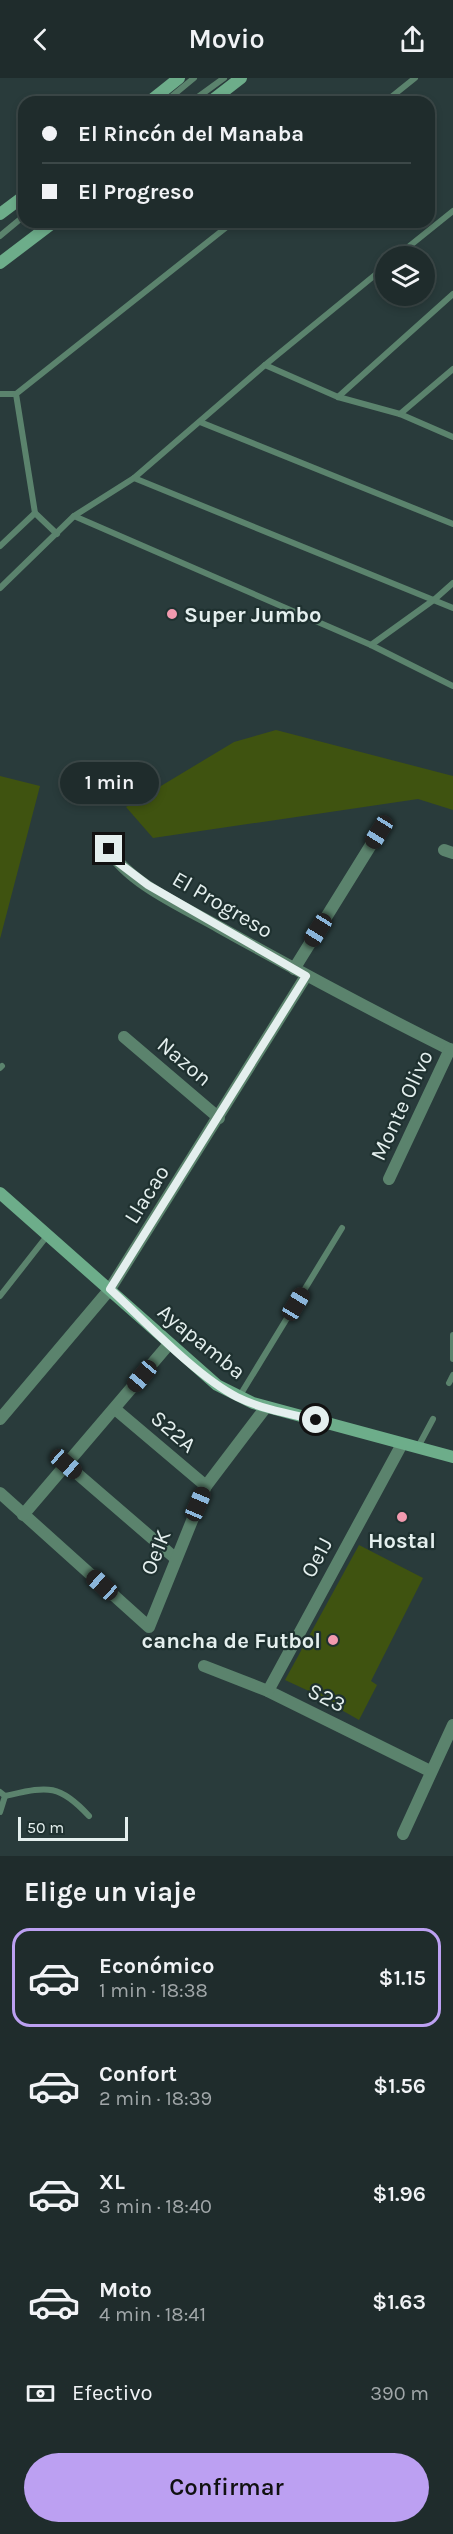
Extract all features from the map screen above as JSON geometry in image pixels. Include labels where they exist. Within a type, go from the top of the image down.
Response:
[{"type":"main road","points":[[156,96],[179,78]]},
{"type":"main road","points":[[218,96],[241,78]]},
{"type":"main road","points":[[0,214],[18,200]]},
{"type":"main road","points":[[0,263],[46,228]]},
{"type":"main road","name":"Ayapamba","points":[[0,1193],[169,1344],[217,1385],[239,1398],[453,1457]]},
{"type":"street","points":[[294,969],[379,832]]},
{"type":"street","name":"El Progreso","points":[[109,849],[115,860],[148,885],[306,976],[452,1050]]},
{"type":"street","name":"Llacao","points":[[0,1419],[110,1289],[306,976]]},
{"type":"street","name":"Nazon","points":[[124,1037],[219,1118]]},
{"type":"street","name":"Monte Olivo","points":[[389,1179],[452,1050]]},
{"type":"street","points":[[0,1493],[23,1515],[169,1344]]},
{"type":"street","name":"Oe1K","points":[[23,1515],[149,1627],[206,1486],[266,1407]]},
{"type":"street","name":"S22A","points":[[115,1409],[206,1486]]},
{"type":"street","name":"Oe1J","points":[[267,1691],[402,1444]]},
{"type":"street","points":[[66,1464],[175,1558]]},
{"type":"street","name":"S23","points":[[204,1666],[267,1691],[430,1771]]},
{"type":"street","points":[[403,1834],[453,1725]]},
{"type":"lane","points":[[172,96],[194,78]]},
{"type":"lane","points":[[198,96],[224,78]]},
{"type":"lane","points":[[392,96],[415,78]]},
{"type":"lane","points":[[435,226],[453,211]]},
{"type":"lane","points":[[0,236],[18,222]]},
{"type":"lane","points":[[0,394],[16,394],[225,228]]},
{"type":"lane","points":[[410,246],[432,228]]},
{"type":"lane","points":[[0,588],[74,516],[134,478],[265,365],[375,275]]},
{"type":"lane","points":[[338,397],[453,294]]},
{"type":"lane","points":[[265,365],[338,397],[400,414],[453,437]]},
{"type":"lane","points":[[400,414],[453,369]]},
{"type":"lane","points":[[16,394],[35,513],[57,534]]},
{"type":"lane","points":[[200,422],[453,524]]},
{"type":"lane","points":[[134,478],[453,608]]},
{"type":"lane","points":[[0,546],[35,513]]},
{"type":"lane","points":[[74,516],[371,645],[453,686]]},
{"type":"lane","points":[[371,645],[435,599],[453,583]]},
{"type":"lane","points":[[239,1398],[342,1228]]},
{"type":"lane","points":[[0,1296],[47,1236]]},
{"type":"lane","points":[[453,1335],[453,1359]]},
{"type":"lane","points":[[449,1383],[453,1375]]},
{"type":"lane","points":[[418,1448],[433,1419]]},
{"type":"lane","points":[[0,1812],[2,1794],[53,1788],[89,1816]]},
{"type":"green space","points":[[276,730],[453,776],[453,810],[418,799],[153,838],[126,807],[234,742]]},
{"type":"green space","points":[[0,776],[40,786],[0,939]]},
{"type":"green space","points":[[359,1545],[423,1578],[371,1681],[377,1685],[359,1720],[338,1708],[339,1705],[285,1680]]},
{"type":"place","name":"Super Jumbo","points":[[172,614]]},
{"type":"place","name":"Hostal","points":[[402,1517]]},
{"type":"place","name":"cancha de Futbol","points":[[333,1640]]},
{"type":"route","points":[[109,849],[115,860],[148,885],[306,976],[110,1289],[193,1365],[228,1392],[253,1403],[316,1420]]}]
